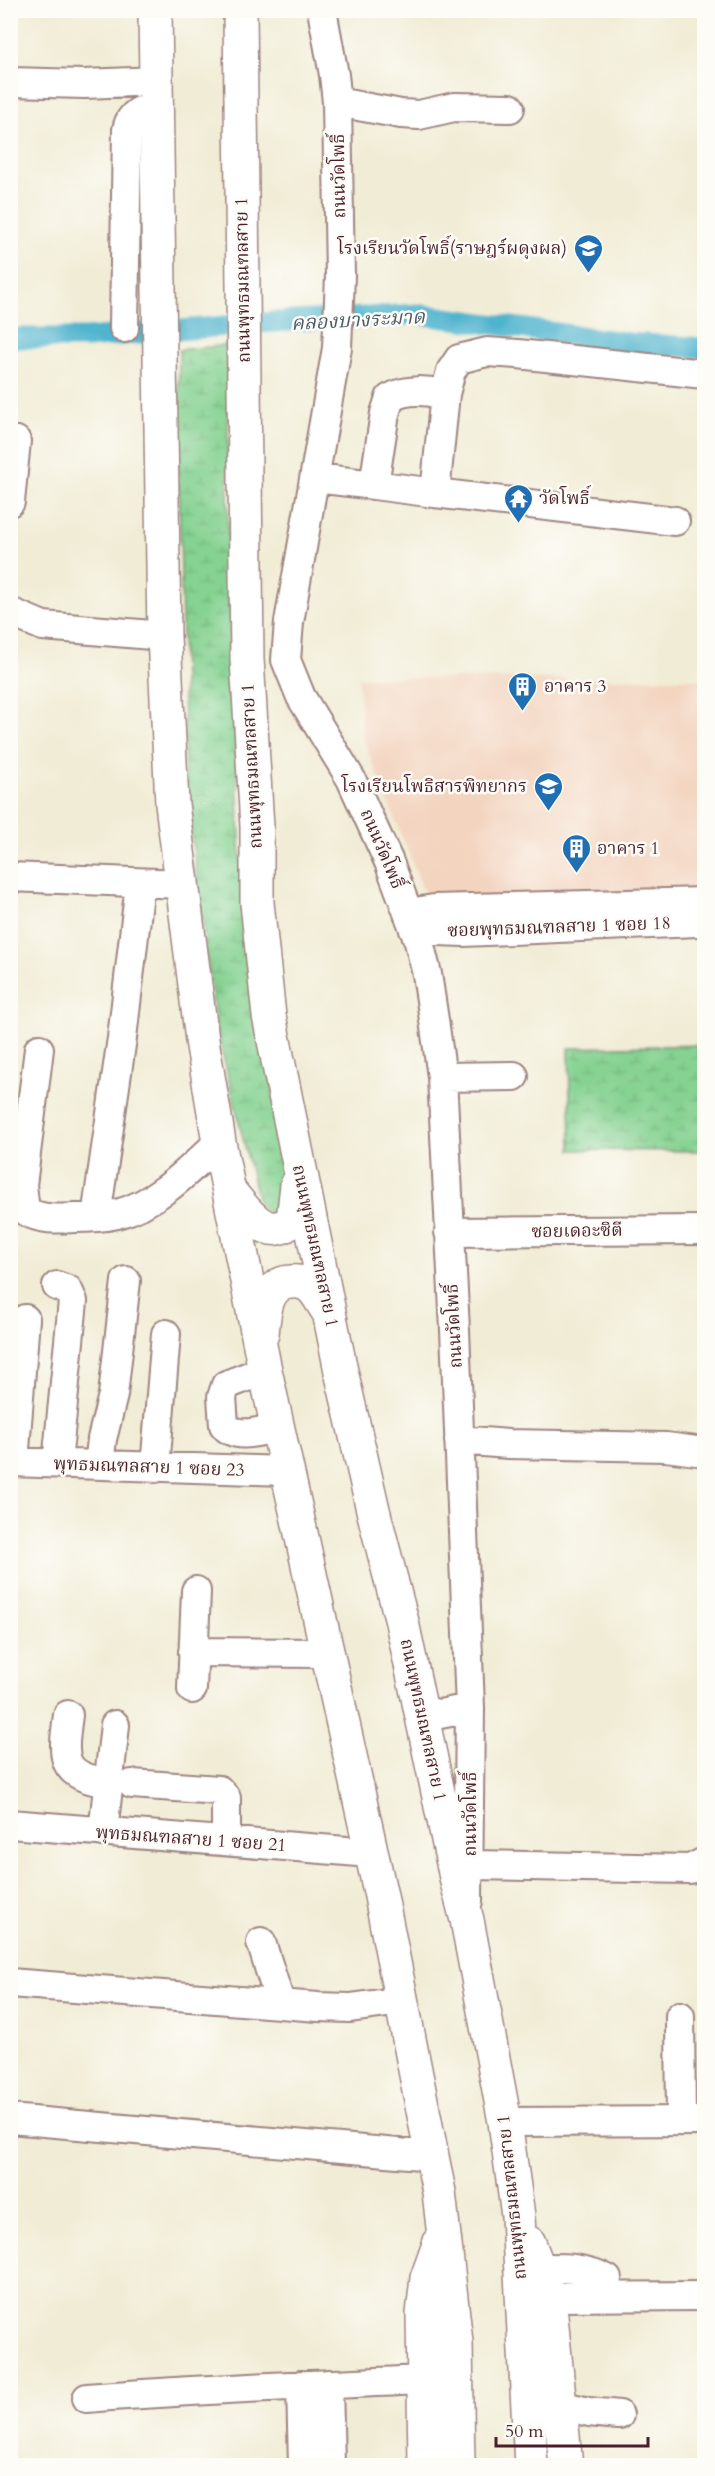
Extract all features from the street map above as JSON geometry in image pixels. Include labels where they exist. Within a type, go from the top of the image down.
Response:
[{"type":"main road","points":[[155,10],[164,636],[168,749],[182,884],[202,1040],[219,1142],[277,1428],[371,1853],[432,2156],[444,2232],[456,2342],[458,2459]]},
{"type":"main road","name":"ถนนพุทธมณฑลสาย 1","points":[[240,10],[247,659],[257,827],[257,903],[269,1016],[329,1313],[374,1514],[402,1622],[467,1920],[506,2122],[518,2216],[530,2459]]},
{"type":"main road","points":[[229,1191],[255,1220],[267,1227],[280,1228],[293,1220],[298,1168]]},
{"type":"main road","points":[[263,1360],[265,1305],[273,1291],[283,1282],[300,1281],[313,1289],[329,1313]]},
{"type":"main road","points":[[518,2216],[544,2282],[566,2466]]},
{"type":"main road","points":[[425,2466],[423,2314],[427,2278],[444,2232]]},
{"type":"street","name":"ถนนวัดโพธิ์","points":[[322,10],[337,102],[340,276],[337,348],[289,622],[286,660],[301,697],[361,798],[411,921],[427,974],[442,1077],[470,1708],[470,1865],[467,1920]]},
{"type":"street","points":[[10,82],[157,95]]},
{"type":"street","points":[[124,328],[127,130],[133,115],[146,108],[157,95]]},
{"type":"street","points":[[337,102],[401,114],[419,115],[454,107],[510,108]]},
{"type":"street","points":[[435,493],[446,394],[451,371],[459,359],[487,352],[609,362],[705,374]]},
{"type":"street","points":[[374,485],[385,413],[390,398],[399,392],[418,391],[446,394]]},
{"type":"street","points":[[10,502],[16,441]]},
{"type":"street","points":[[316,478],[675,521]]},
{"type":"street","points":[[10,612],[43,626]]},
{"type":"street","points":[[10,627],[43,626],[164,636]]},
{"type":"street","points":[[247,659],[286,660]]},
{"type":"street","points":[[10,877],[182,884]]},
{"type":"street","points":[[96,1217],[122,1038],[140,884]]},
{"type":"street","points":[[411,921],[434,909],[705,902]]},
{"type":"street","name":"ซอยพุทธมณฑลสาย 1 ซอย 18","points":[[411,921],[463,932],[705,922]]},
{"type":"street","points":[[39,1049],[22,1185],[25,1211],[34,1216],[53,1220],[118,1214],[141,1204],[171,1184],[219,1142]]},
{"type":"street","points":[[442,1077],[514,1076]]},
{"type":"street","name":"ซอยเดอะซิตี","points":[[449,1232],[705,1230]]},
{"type":"street","points":[[99,1466],[102,1439],[113,1395],[126,1281]]},
{"type":"street","points":[[57,1286],[68,1290],[73,1301],[57,1464]]},
{"type":"street","points":[[12,1462],[25,1319]]},
{"type":"street","points":[[156,1468],[166,1334]]},
{"type":"street","points":[[263,1360],[226,1385],[222,1397],[224,1425],[231,1431],[242,1433],[277,1428]]},
{"type":"street","points":[[459,1440],[508,1444],[666,1448],[705,1452]]},
{"type":"street","name":"พุทธมณฑลสาย 1 ซอย 23","points":[[12,1462],[288,1471]]},
{"type":"street","points":[[192,1689],[196,1591]]},
{"type":"street","points":[[193,1652],[327,1653]]},
{"type":"street","points":[[422,1711],[440,1714],[470,1708]]},
{"type":"street","points":[[68,1715],[65,1740],[69,1765],[74,1773],[87,1779],[120,1783],[219,1790],[226,1798],[226,1841]]},
{"type":"street","points":[[103,1832],[120,1783],[115,1725]]},
{"type":"street","name":"พุทธมณฑลสาย 1 ซอย 21","points":[[10,1824],[371,1853]]},
{"type":"street","points":[[470,1865],[690,1869],[705,1862]]},
{"type":"street","points":[[261,1942],[280,2002]]},
{"type":"street","points":[[10,1983],[350,2008],[402,2001]]},
{"type":"street","points":[[506,2122],[693,2121],[680,2016]]},
{"type":"street","points":[[10,2119],[432,2156]]},
{"type":"street","points":[[544,2282],[576,2267],[587,2269],[607,2279]]},
{"type":"street","points":[[544,2282],[705,2296]]},
{"type":"street","points":[[87,2398],[314,2384],[424,2380]]},
{"type":"street","points":[[303,2466],[314,2384]]},
{"type":"street","points":[[314,2384],[330,2466]]},
{"type":"street","points":[[560,2404],[589,2412],[619,2415]]},
{"type":"shaded area","name":"โรงเรียนโพธิสารพิทยากร","points":[[358,678],[704,679],[704,915],[438,927],[363,739]]},
{"type":"green space","points":[[228,345],[228,583],[243,905],[290,1196],[273,1216],[259,1205],[216,1027],[185,783],[178,428],[179,350]]},
{"type":"green space","points":[[704,1045],[704,1151],[571,1150],[569,1048]]},
{"type":"waterway","name":"คลองบางระมาด","points":[[10,338],[86,338],[273,322],[417,314],[630,343],[704,348]]},
{"type":"place","name":"โรงเรียนวัดโพธิ์(ราษฎร์ผดุงผล)","points":[[588,274]]},
{"type":"place","name":"วัดโพธิ์","points":[[518,524]]},
{"type":"place","name":"อาคาร 3","points":[[523,712]]},
{"type":"place","name":"โรงเรียนโพธิสารพิทยากร","points":[[548,812]]},
{"type":"place","name":"อาคาร 1","points":[[576,874]]}]
